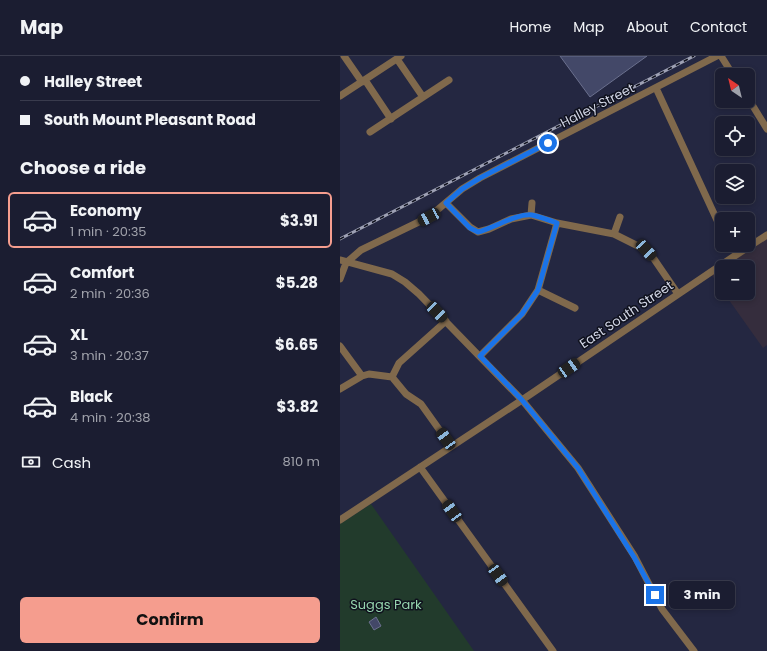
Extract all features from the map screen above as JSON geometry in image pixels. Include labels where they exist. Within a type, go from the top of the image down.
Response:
[{"type":"street","points":[[344,56],[390,118]]},
{"type":"street","name":"Halley Street","points":[[343,262],[361,250],[391,234],[429,217],[462,189],[480,178],[717,56]]},
{"type":"street","points":[[721,56],[729,68]]},
{"type":"street","points":[[340,96],[399,57],[423,97]]},
{"type":"street","points":[[370,132],[449,80]]},
{"type":"street","points":[[656,88],[715,216]]},
{"type":"street","points":[[754,108],[767,128]]},
{"type":"street","points":[[446,203],[470,228],[478,232],[489,229],[511,219],[531,215],[557,223],[614,234],[646,250],[654,258],[678,294]]},
{"type":"street","points":[[531,215],[532,203]]},
{"type":"street","points":[[614,234],[620,217]]},
{"type":"street","points":[[480,356],[522,314],[538,290],[557,223]]},
{"type":"street","name":"East South Street","points":[[340,520],[522,400],[767,235]]},
{"type":"street","points":[[340,279],[343,262],[392,274],[405,282],[446,321],[522,400],[578,468],[634,557],[662,609],[694,651]]},
{"type":"street","points":[[538,290],[575,308]]},
{"type":"street","points":[[392,377],[399,363],[446,321]]},
{"type":"street","points":[[340,346],[362,376]]},
{"type":"street","points":[[340,389],[362,376],[370,374],[392,377],[406,394],[421,404],[451,446]]},
{"type":"street","points":[[420,467],[553,651]]},
{"type":"shaded area","points":[[767,239],[767,345],[763,348],[729,300],[755,300],[755,260],[733,260],[746,252],[755,252],[755,246]]},
{"type":"shaded area","points":[[715,271],[715,280],[711,274]]},
{"type":"green space","name":"Suggs Park","points":[[371,504],[474,651],[340,651],[340,524]]},
{"type":"building","points":[[560,56],[647,56],[590,97]]},
{"type":"building","points":[[376,617],[381,626],[374,630],[369,622]]},
{"type":"railway","points":[[340,239],[694,56]]},
{"type":"route","points":[[548,143],[480,178],[462,189],[446,203],[470,228],[478,232],[489,229],[511,219],[531,215],[557,223],[538,290],[522,314],[480,356],[522,400],[578,468],[634,557],[655,595]]}]
